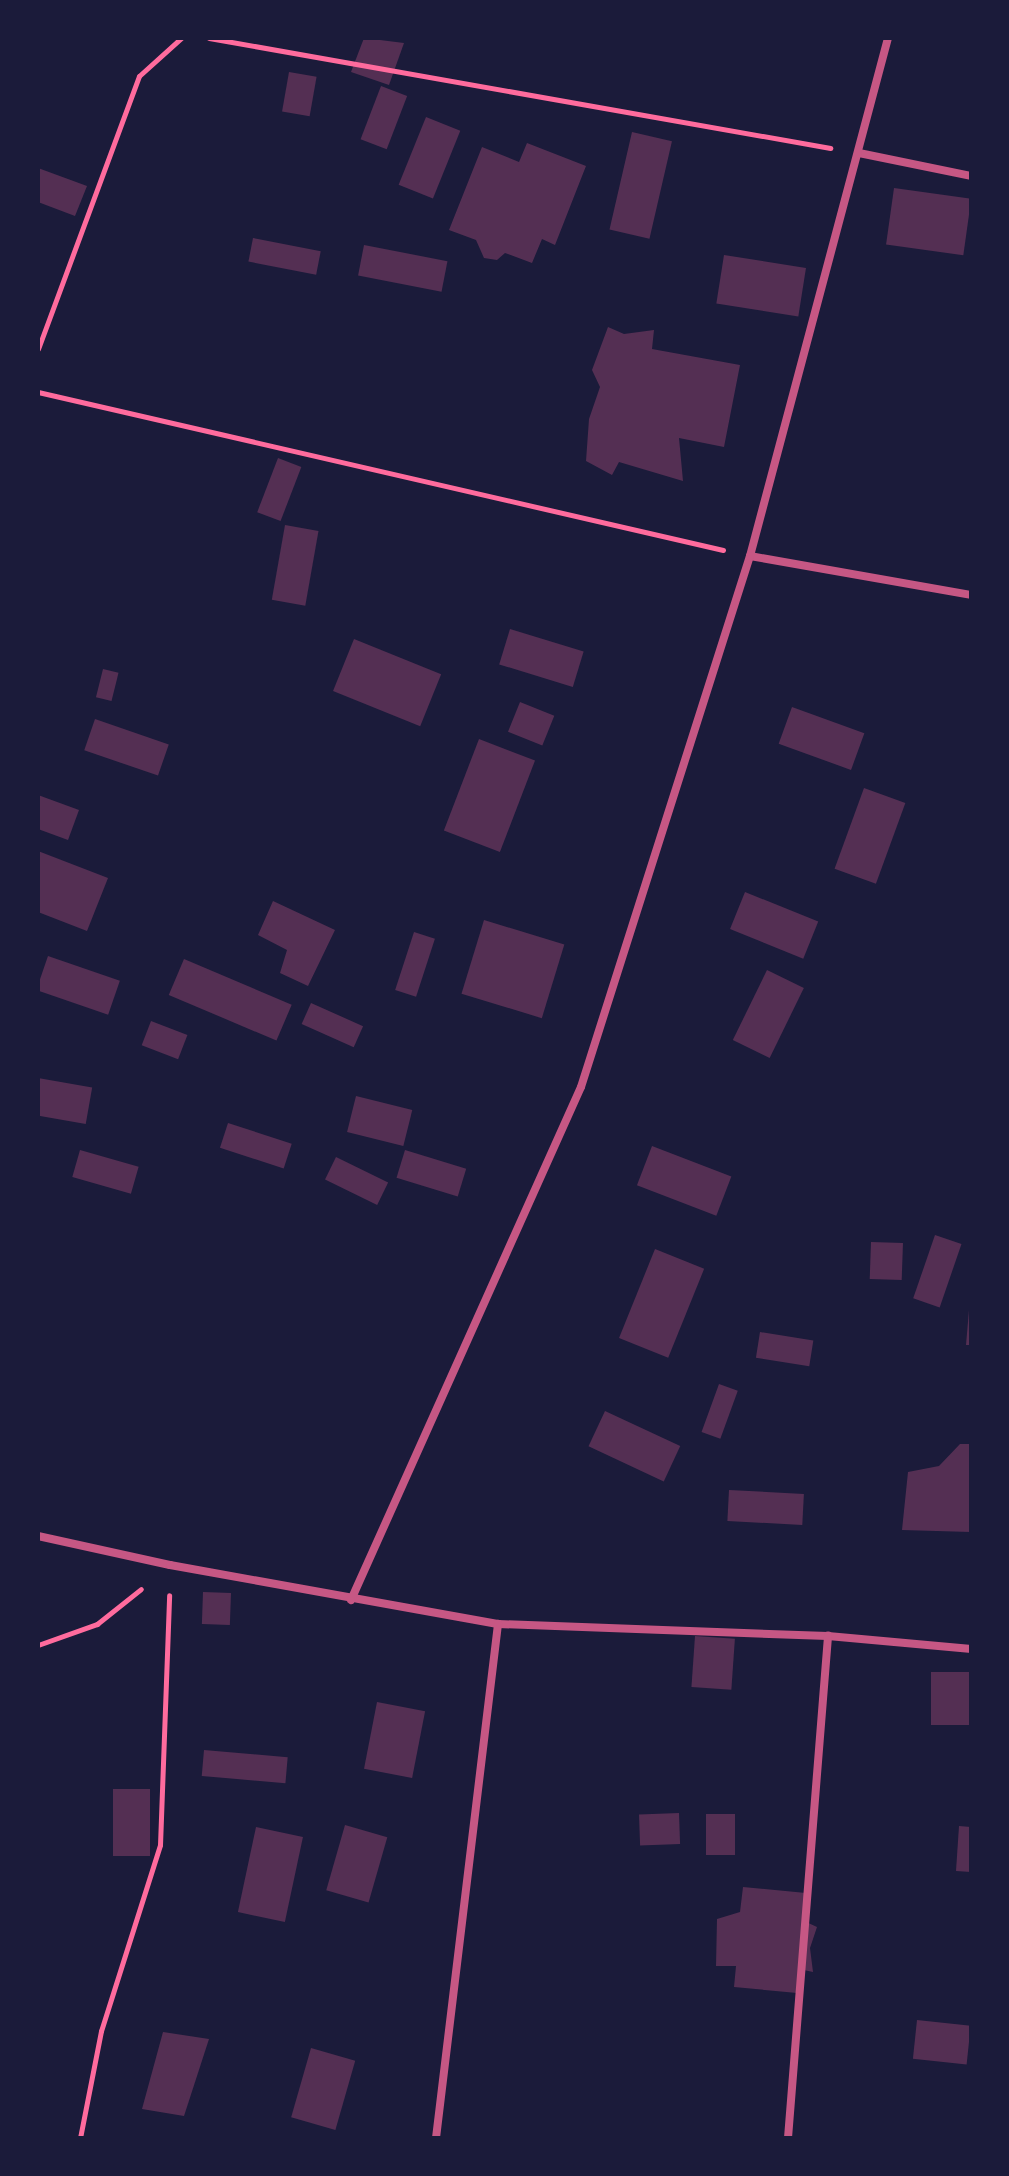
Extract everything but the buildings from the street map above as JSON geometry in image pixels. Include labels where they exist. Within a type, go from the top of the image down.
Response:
[{"type":"street","points":[[351,1600],[581,1087],[750,556],[888,38]]},
{"type":"street","points":[[859,153],[971,176]]},
{"type":"street","points":[[750,556],[971,595]]},
{"type":"street","points":[[38,1536],[351,1600],[498,1624],[828,1636],[971,1649]]},
{"type":"street","points":[[436,2138],[498,1624]]},
{"type":"street","points":[[788,2138],[828,1636]]},
{"type":"path","points":[[38,349],[139,76],[181,38]]},
{"type":"path","points":[[209,38],[859,153]]},
{"type":"path","points":[[38,392],[750,556]]},
{"type":"path","points":[[38,1645],[97,1624],[170,1565]]},
{"type":"path","points":[[80,2138],[101,2031],[160,1845],[170,1565]]}]
